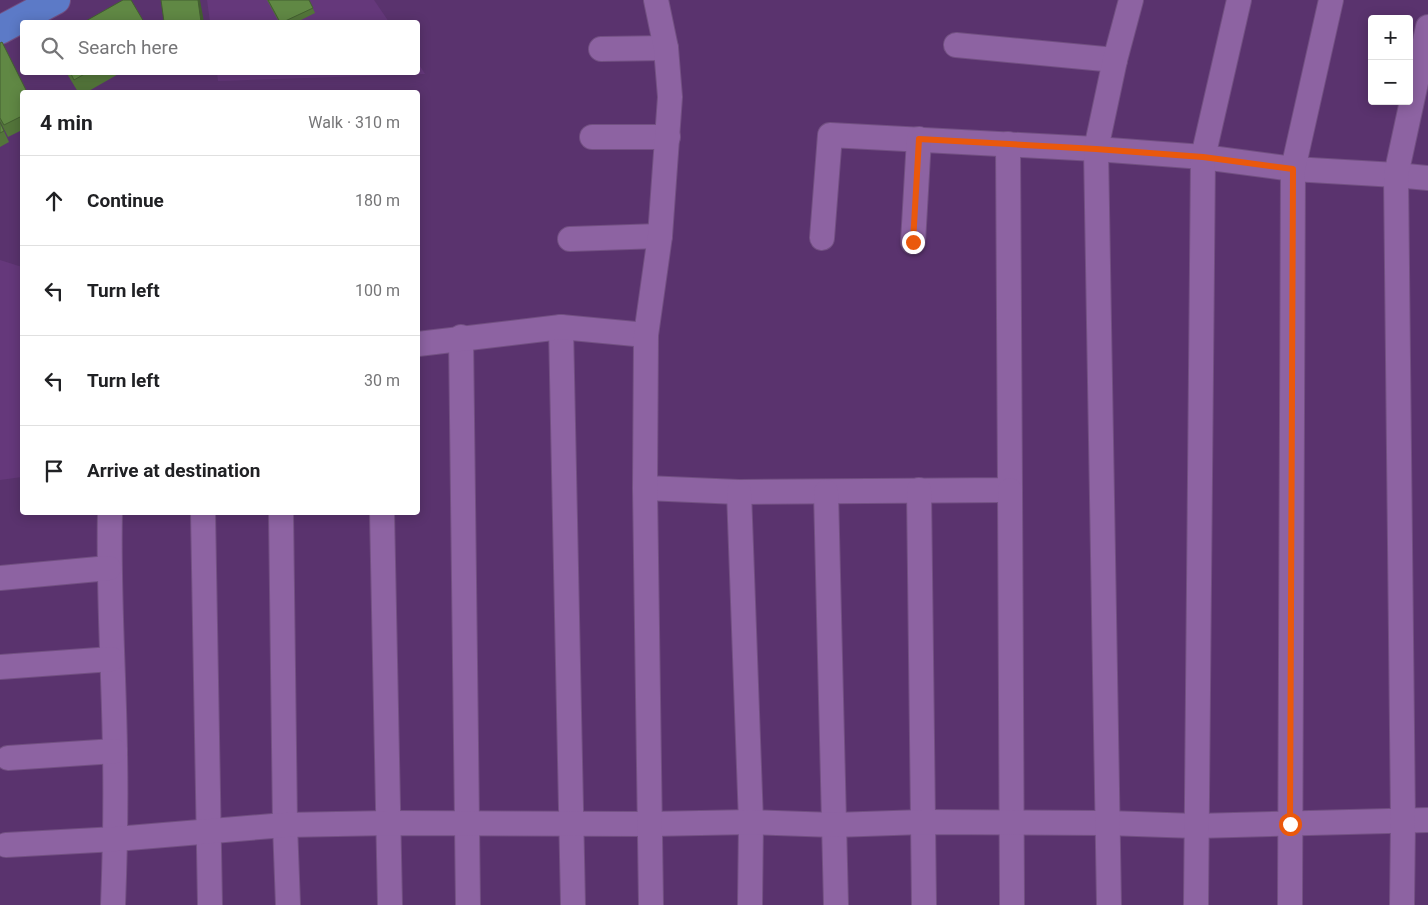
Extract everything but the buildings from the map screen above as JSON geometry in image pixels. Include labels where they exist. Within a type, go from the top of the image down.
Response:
[{"type":"main road","points":[[0,30],[56,0]]},
{"type":"street","points":[[650,905],[645,488],[646,335],[660,236],[670,97],[666,48],[656,0]]},
{"type":"street","points":[[1109,905],[1096,149],[1115,60],[1131,0]]},
{"type":"street","points":[[1196,905],[1203,157],[1239,0]]},
{"type":"street","points":[[1290,905],[1293,169],[1331,0]]},
{"type":"street","points":[[1402,905],[1403,822],[1396,175],[1428,27]]},
{"type":"street","points":[[956,45],[1115,60]]},
{"type":"street","points":[[601,50],[666,48]]},
{"type":"street","points":[[822,238],[830,135],[1096,149],[1203,157],[1293,169],[1428,178]]},
{"type":"street","points":[[592,138],[668,137]]},
{"type":"street","points":[[913,242],[919,139]]},
{"type":"street","points":[[1008,144],[1012,905]]},
{"type":"street","points":[[570,238],[660,236]]},
{"type":"street","points":[[420,344],[461,337],[561,327],[646,335]]},
{"type":"street","points":[[561,327],[573,905]]},
{"type":"street","points":[[461,337],[468,905]]},
{"type":"street","points":[[645,488],[739,492],[1010,490]]},
{"type":"street","points":[[919,490],[924,905]]},
{"type":"street","points":[[739,492],[751,822],[750,905]]},
{"type":"street","points":[[826,492],[836,905]]},
{"type":"street","points":[[110,515],[109,568],[116,839],[113,905]]},
{"type":"street","points":[[203,515],[210,905]]},
{"type":"street","points":[[281,515],[285,825],[288,905]]},
{"type":"street","points":[[382,515],[390,905]]},
{"type":"street","points":[[0,578],[109,568]]},
{"type":"street","points":[[0,667],[112,659]]},
{"type":"street","points":[[8,758],[115,751]]},
{"type":"street","points":[[6,845],[116,839],[285,825],[389,823],[571,825],[751,822],[834,825],[1011,822],[1196,826],[1428,820]]},
{"type":"shaded area","points":[[207,0],[374,0],[388,20],[210,20]]},
{"type":"shaded area","points":[[420,66],[425,74],[420,74]]},
{"type":"shaded area","points":[[217,75],[395,75],[218,81]]},
{"type":"shaded area","points":[[0,260],[20,266],[20,477],[0,480]]},
{"type":"route","points":[[913,242],[919,139],[1203,157],[1293,169],[1290,824]]}]
